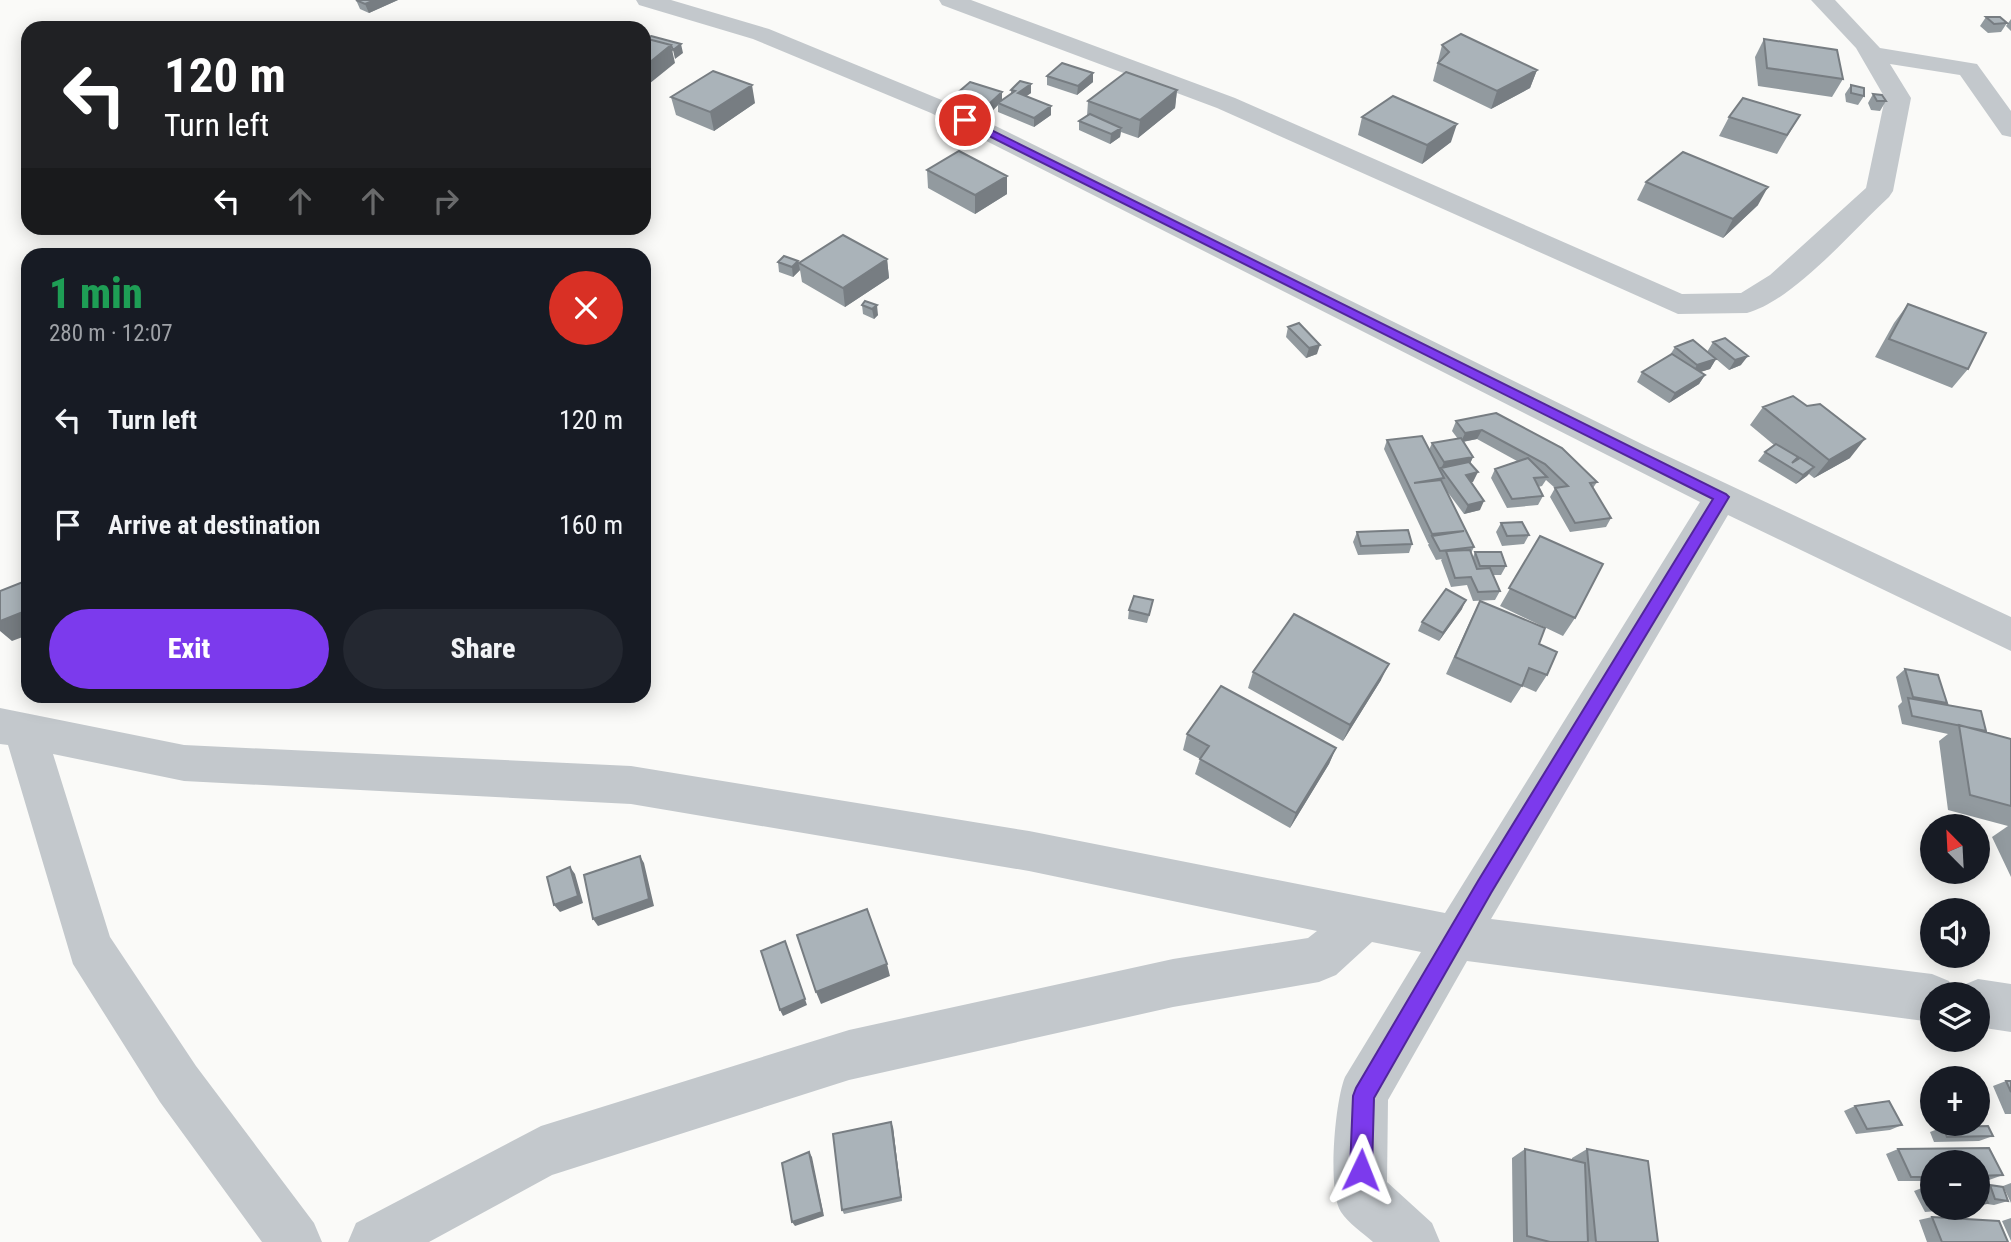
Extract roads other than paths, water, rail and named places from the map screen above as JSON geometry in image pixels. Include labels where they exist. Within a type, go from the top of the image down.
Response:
[{"type":"street","points":[[647,0],[761,34],[940,108],[1721,497],[2011,635]]},
{"type":"street","points":[[950,0],[1226,103],[1678,304],[1747,303],[1781,282],[1879,191],[1898,98],[1866,44],[1822,0]]},
{"type":"street","points":[[1872,54],[1968,69],[2011,128]]},
{"type":"street","points":[[1413,1242],[1360,1194],[1363,1096],[1455,937],[1721,497]]},
{"type":"street","points":[[13,729],[184,763],[631,785],[1028,851],[1455,937],[1920,996]]},
{"type":"street","points":[[13,729],[90,948],[178,1084],[295,1242]]},
{"type":"street","points":[[375,1242],[541,1152],[849,1055],[1173,984],[1319,959],[1365,919]]},
{"type":"street","points":[[1990,1005],[2011,1008]]}]
